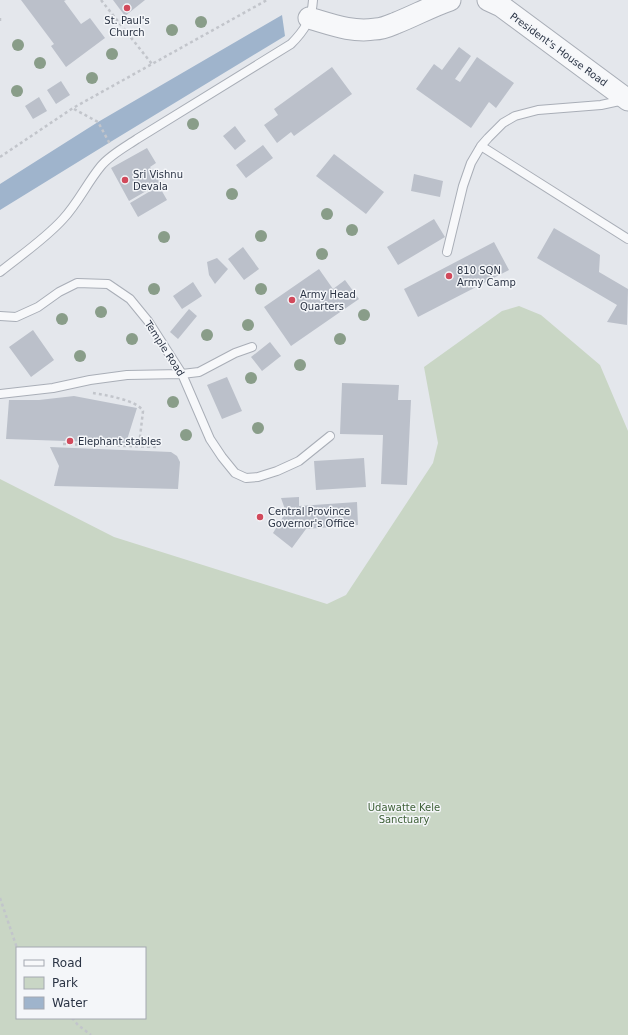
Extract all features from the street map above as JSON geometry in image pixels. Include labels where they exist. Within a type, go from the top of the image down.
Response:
[{"type":"street","points":[[311,9],[344,28],[376,30],[450,0]]},
{"type":"street","name":"President's House Road","points":[[488,0],[501,6],[627,100]]},
{"type":"lane","points":[[0,272],[53,229],[64,218],[72,209],[91,179],[102,165],[115,154],[291,44],[306,27],[311,9]]},
{"type":"lane","points":[[447,252],[463,186],[471,163],[481,146],[503,123],[515,116],[538,110],[601,105],[627,100]]},
{"type":"lane","points":[[481,146],[628,239]]},
{"type":"lane","name":"Temple Road","points":[[0,316],[16,317],[38,307],[59,292],[77,283],[108,284],[130,299],[148,321],[182,374],[210,439],[235,473],[246,478],[277,471],[299,461],[330,436]]},
{"type":"lane","points":[[0,394],[53,388],[127,376],[199,372],[224,358],[252,347]]},
{"type":"path","points":[[101,0],[152,64]]},
{"type":"path","points":[[0,157],[73,108],[267,0]]},
{"type":"path","points":[[73,108],[98,122],[115,154]]},
{"type":"path","points":[[79,383],[82,388],[89,392],[108,395],[142,408],[143,411],[139,446]]},
{"type":"path","points":[[63,444],[158,447]]},
{"type":"path","points":[[0,898],[17,947]]},
{"type":"path","points":[[73,1019],[91,1035]]},
{"type":"green space","name":"Udawatte Kele Sanctuary","points":[[519,306],[541,315],[600,365],[628,431],[628,1035],[0,1035],[0,479],[114,537],[327,604],[346,595],[433,463],[438,443],[424,367],[502,311]]},
{"type":"water","points":[[282,15],[285,36],[0,210],[0,184],[98,122]]},
{"type":"building","points":[[21,0],[66,0],[64,1],[81,24],[90,18],[105,38],[66,67],[51,46],[54,44]]},
{"type":"building","name":"St. Paul's Church","points":[[113,0],[145,0],[125,16]]},
{"type":"building","points":[[459,47],[471,56],[455,79],[460,82],[477,57],[514,83],[496,108],[489,102],[471,128],[416,89],[434,64],[442,70]]},
{"type":"building","points":[[332,67],[352,94],[294,136],[291,132],[277,143],[264,125],[278,115],[274,109]]},
{"type":"building","points":[[61,81],[70,95],[56,104],[47,90]]},
{"type":"building","points":[[39,97],[47,111],[33,119],[25,106]]},
{"type":"building","points":[[235,126],[246,141],[235,150],[223,136]]},
{"type":"building","points":[[263,145],[273,158],[246,178],[236,165]]},
{"type":"building","points":[[147,148],[156,163],[150,167],[160,183],[129,201],[111,168]]},
{"type":"building","points":[[334,154],[384,192],[366,214],[316,176]]},
{"type":"building","points":[[414,174],[443,181],[440,197],[411,191]]},
{"type":"building","points":[[159,186],[167,200],[138,217],[130,203]]},
{"type":"building","points":[[434,219],[445,237],[398,265],[387,247]]},
{"type":"building","points":[[554,228],[600,255],[599,272],[628,289],[627,325],[607,322],[617,305],[537,258]]},
{"type":"building","points":[[494,242],[509,270],[418,317],[404,289]]},
{"type":"building","points":[[243,247],[259,269],[244,280],[228,259]]},
{"type":"building","points":[[217,258],[228,269],[215,284],[209,275],[207,262]]},
{"type":"building","points":[[319,269],[333,289],[345,280],[359,299],[291,346],[264,307]]},
{"type":"building","points":[[193,282],[202,296],[182,309],[173,296]]},
{"type":"building","points":[[189,309],[197,316],[178,339],[170,332]]},
{"type":"building","points":[[33,330],[54,360],[31,377],[9,347]]},
{"type":"building","points":[[270,342],[281,356],[262,371],[251,357]]},
{"type":"building","points":[[227,377],[242,411],[222,419],[207,385]]},
{"type":"building","points":[[342,383],[399,385],[398,400],[411,400],[407,485],[381,484],[383,435],[340,434]]},
{"type":"building","points":[[74,396],[137,408],[126,443],[6,439],[9,400],[39,400]]},
{"type":"building","points":[[50,447],[171,452],[177,456],[180,462],[178,489],[54,486],[59,466]]},
{"type":"building","points":[[364,458],[366,487],[316,490],[314,461]]},
{"type":"building","points":[[299,497],[299,506],[357,502],[358,525],[306,529],[292,548],[273,533],[286,512],[281,498]]},
{"type":"place","name":"St. Paul's Church","points":[[127,8]]},
{"type":"place","name":"Sri Vishnu Devala","points":[[125,180]]},
{"type":"place","name":"810 SQN Army Camp","points":[[449,276]]},
{"type":"place","name":"Army Head Quarters","points":[[292,300]]},
{"type":"place","name":"Elephant stables","points":[[70,441]]},
{"type":"place","name":"Central Province Governor's Office","points":[[260,517]]}]
